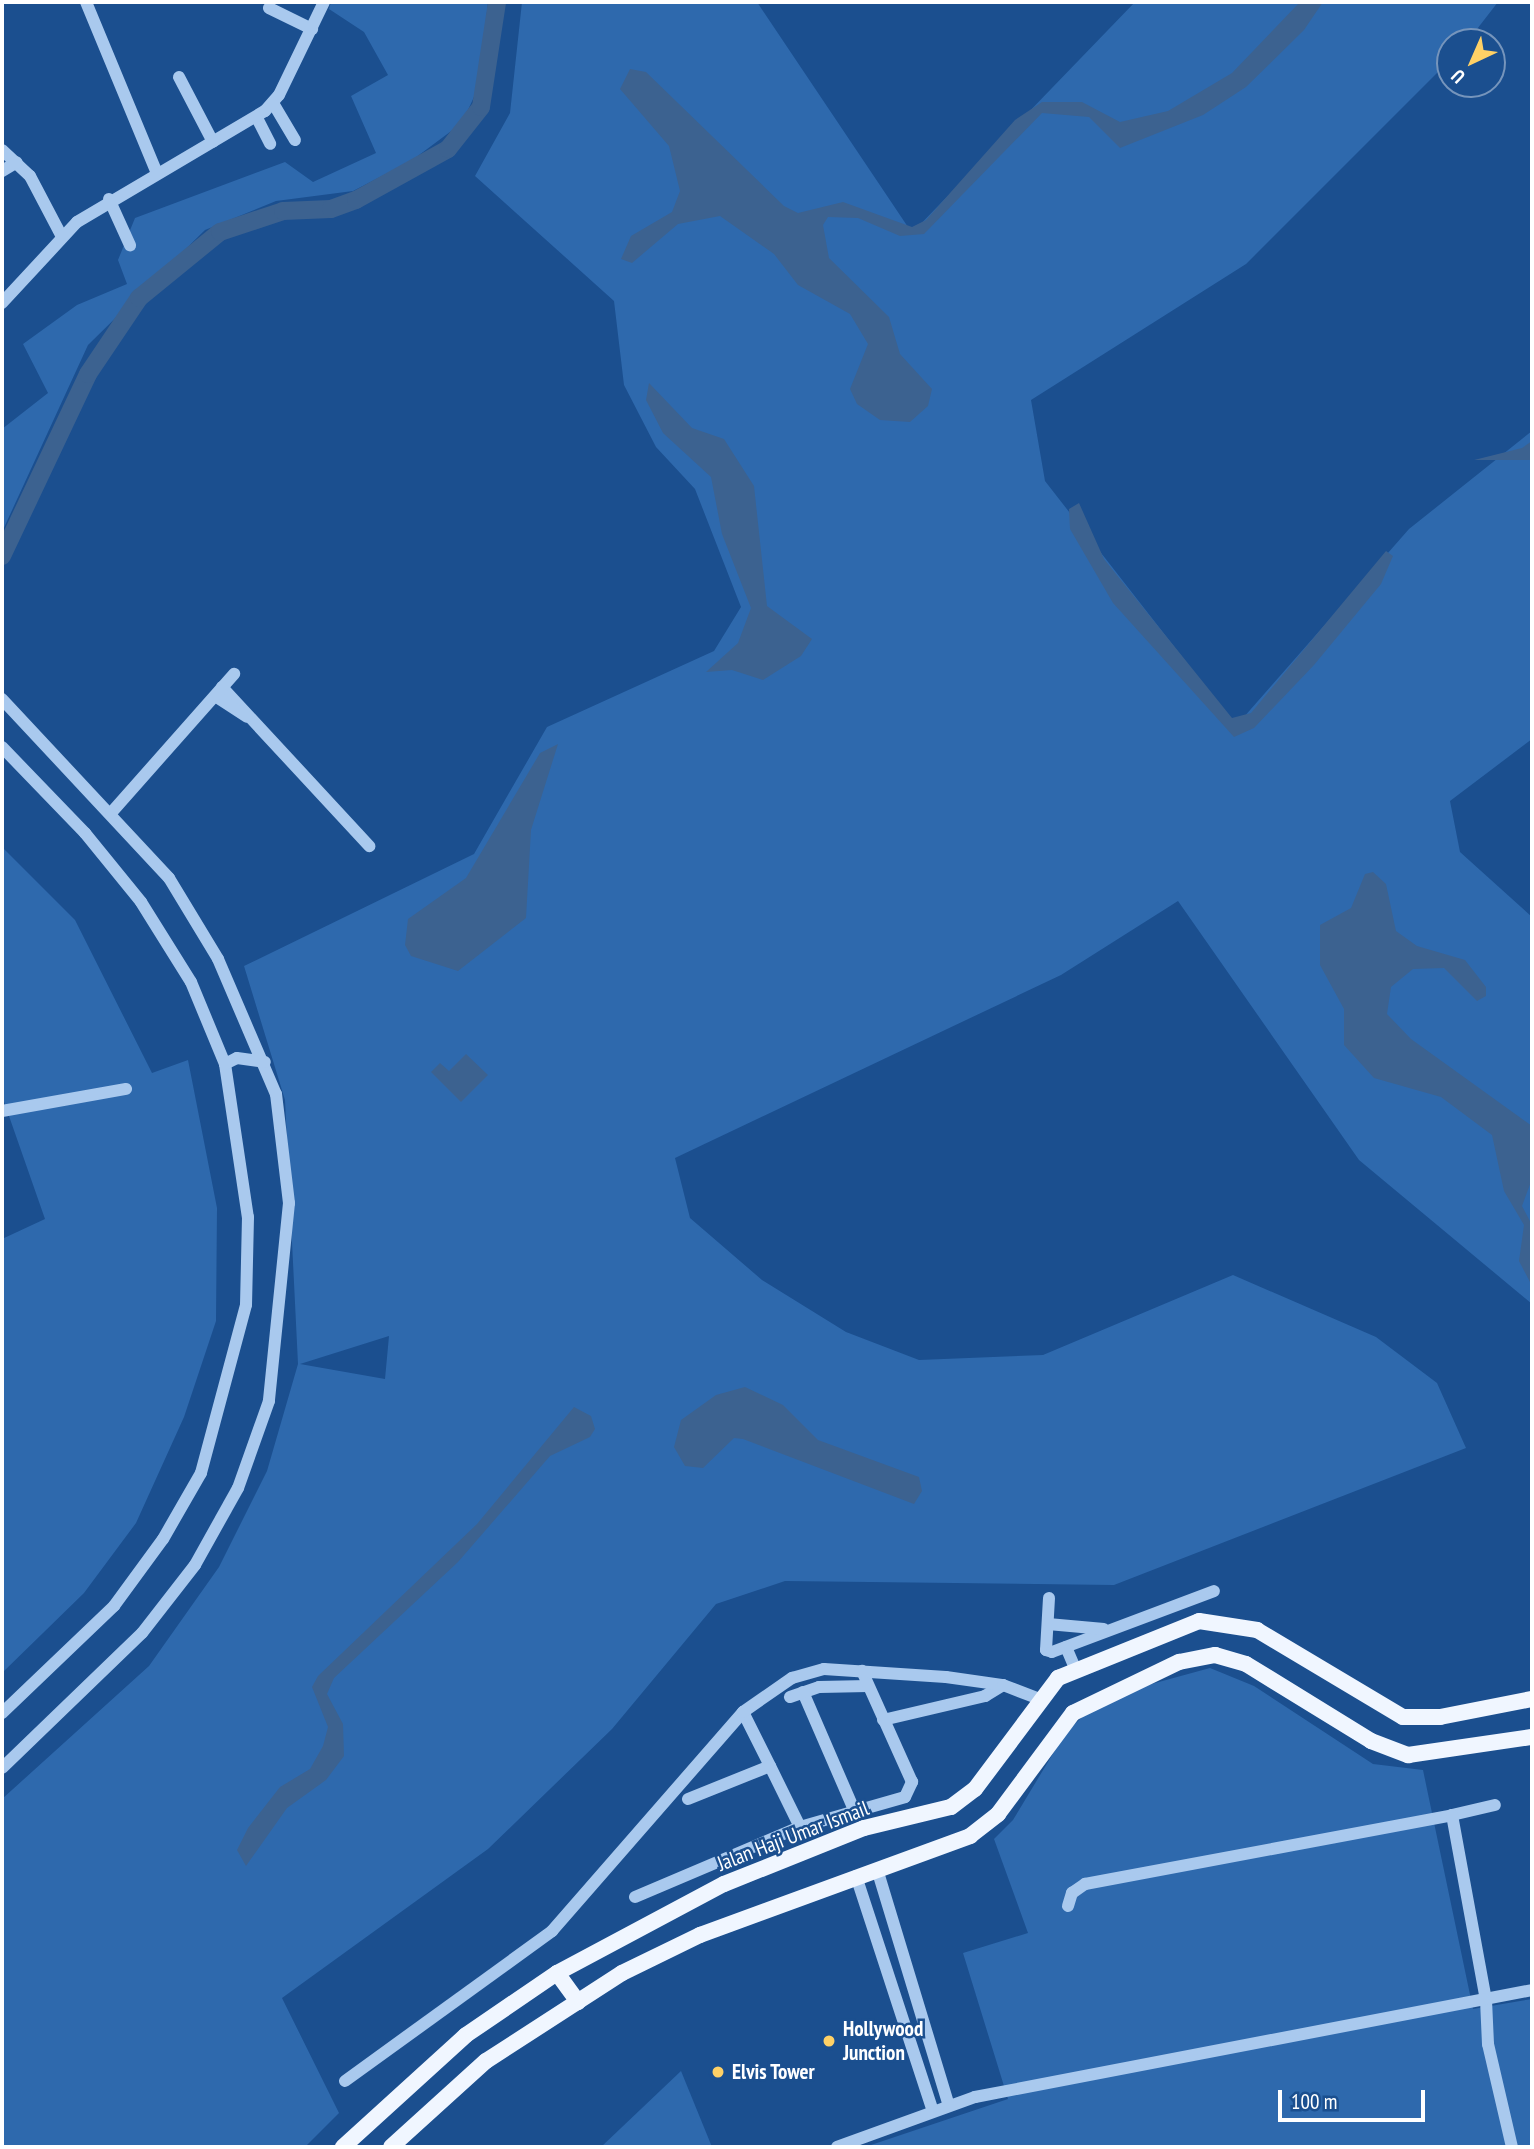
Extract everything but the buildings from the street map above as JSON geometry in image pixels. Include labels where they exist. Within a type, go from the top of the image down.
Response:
[{"type":"main road","name":"Jalan Haji Umar Ismail","points":[[343,2147],[466,2035],[558,1973],[724,1884],[864,1828],[931,1814],[966,1798],[1037,1698],[1075,1668],[1199,1621],[1220,1620],[1257,1630],[1403,1717],[1440,1717],[1532,1699]]},
{"type":"main road","points":[[395,2146],[486,2062],[578,2002],[699,1935],[856,1876],[949,1845],[987,1823],[1064,1723],[1086,1704],[1200,1657],[1246,1664],[1371,1741],[1408,1755],[1532,1739]]},
{"type":"main road","points":[[558,1973],[578,2002]]},
{"type":"street","points":[[86,2],[157,173]]},
{"type":"street","points":[[2,303],[61,235],[109,200],[257,118],[273,103],[324,2]]},
{"type":"street","points":[[269,8],[312,29]]},
{"type":"street","points":[[179,77],[213,142]]},
{"type":"street","points":[[273,103],[295,140]]},
{"type":"street","points":[[257,118],[270,144]]},
{"type":"street","points":[[2,150],[17,162],[61,235]]},
{"type":"street","points":[[2,171],[17,162]]},
{"type":"street","points":[[109,200],[130,245]]},
{"type":"street","points":[[111,813],[234,674]]},
{"type":"street","points":[[218,691],[247,717],[369,846]]},
{"type":"street","points":[[2,699],[111,813],[176,889],[218,959],[265,1062],[280,1116],[289,1203],[283,1293],[269,1401],[238,1488],[195,1565],[142,1633],[2,1768]]},
{"type":"street","points":[[2,747],[85,833],[141,902],[191,982],[225,1064],[248,1217],[246,1305],[201,1473],[163,1539],[114,1606],[2,1713]]},
{"type":"street","points":[[225,1064],[244,1058],[265,1062]]},
{"type":"street","points":[[2,1111],[126,1089]]},
{"type":"street","points":[[1048,1598],[1046,1650],[1066,1647],[1106,1629],[1214,1591]]},
{"type":"street","points":[[1048,1625],[1106,1629]]},
{"type":"street","points":[[1066,1647],[1075,1668]]},
{"type":"street","points":[[345,2081],[552,1931],[743,1712],[792,1678],[824,1669],[862,1671],[1003,1685],[1037,1698]]},
{"type":"street","points":[[635,1897],[800,1827],[902,1800],[911,1788],[862,1671]]},
{"type":"street","points":[[884,1720],[985,1696],[1003,1685]]},
{"type":"street","points":[[790,1697],[803,1692],[868,1686]]},
{"type":"street","points":[[803,1692],[855,1812]]},
{"type":"street","points":[[743,1712],[800,1827]]},
{"type":"street","points":[[688,1799],[770,1766]]},
{"type":"street","points":[[1068,1906],[1072,1893],[1085,1884],[1495,1805]]},
{"type":"street","points":[[1452,1815],[1486,2000],[1488,2044],[1512,2147]]},
{"type":"street","points":[[877,1869],[948,2103]]},
{"type":"street","points":[[856,1876],[932,2108]]},
{"type":"street","points":[[879,1947],[898,1940]]},
{"type":"street","points":[[837,2147],[948,2103],[1532,1990]]},
{"type":"shaded area","points":[[331,2],[488,2],[479,86],[462,123],[411,161],[353,191],[276,201],[205,230],[88,345],[2,532],[2,429],[48,393],[23,344],[77,305],[127,284],[118,260],[135,218],[285,162],[313,182],[376,153],[351,96],[388,75],[364,32],[329,9]]},
{"type":"shaded area","points":[[522,2],[757,2],[912,233],[1135,2],[1498,2],[1478,28],[1436,28],[1436,74],[1246,264],[1031,400],[1045,481],[1236,726],[1409,529],[1532,431],[1532,739],[1450,801],[1460,852],[1532,917],[1532,1304],[1359,1160],[1178,901],[1061,975],[675,1158],[690,1218],[762,1280],[846,1332],[919,1360],[1043,1355],[1233,1275],[1376,1337],[1437,1383],[1466,1448],[1114,1585],[785,1581],[716,1604],[612,1729],[488,1849],[282,1998],[339,2113],[305,2147],[2,2147],[2,1799],[149,1666],[219,1567],[267,1471],[298,1364],[285,1100],[244,966],[474,854],[547,727],[714,651],[741,607],[695,489],[656,447],[624,385],[614,301],[475,176],[510,113]],"holes":[[[389,1336],[385,1379],[300,1364]]]},
{"type":"shaded area","points":[[1300,2],[1323,2],[1304,30],[1246,87],[1203,115],[1120,148],[1089,117],[1042,113],[924,234],[900,236],[858,218],[828,217],[823,225],[829,258],[889,317],[900,354],[932,389],[928,406],[910,422],[880,420],[857,404],[850,389],[868,344],[850,314],[798,285],[774,254],[720,216],[678,224],[632,263],[621,259],[631,236],[672,212],[680,191],[669,146],[620,89],[630,69],[646,72],[784,206],[798,213],[843,202],[912,227],[926,220],[1015,120],[1042,102],[1082,102],[1120,122],[1168,111],[1232,73]]},
{"type":"shaded area","points":[[649,383],[692,428],[724,439],[754,486],[767,606],[812,639],[801,656],[763,680],[732,670],[706,672],[738,643],[751,608],[722,534],[711,477],[663,433],[646,400]]},
{"type":"shaded area","points":[[1532,441],[1532,460],[1474,460],[1522,448]]},
{"type":"shaded area","points":[[1079,503],[1104,559],[1232,718],[1251,713],[1386,551],[1393,556],[1381,584],[1314,665],[1254,728],[1234,737],[1113,603],[1070,529],[1069,509]]},
{"type":"shaded area","points":[[558,744],[531,830],[526,918],[458,971],[411,956],[405,945],[408,919],[466,878],[540,753]]},
{"type":"shaded area","points":[[2,847],[75,920],[152,1073],[188,1060],[217,1208],[216,1321],[184,1417],[136,1523],[84,1593],[2,1673],[2,1239],[45,1219],[2,1096]]},
{"type":"shaded area","points":[[1373,872],[1386,884],[1396,931],[1417,946],[1465,960],[1486,987],[1486,996],[1477,1001],[1444,968],[1413,969],[1391,987],[1387,1014],[1411,1039],[1532,1126],[1532,1179],[1522,1206],[1532,1225],[1532,1286],[1519,1261],[1524,1225],[1504,1191],[1492,1135],[1441,1097],[1374,1078],[1344,1045],[1344,1009],[1320,965],[1320,925],[1351,908],[1365,874]]},
{"type":"shaded area","points":[[466,1054],[488,1075],[461,1102],[431,1072],[440,1063],[449,1071]]},
{"type":"shaded area","points":[[745,1387],[783,1405],[818,1440],[919,1477],[922,1491],[914,1504],[743,1439],[734,1438],[703,1468],[685,1466],[674,1447],[681,1420],[716,1395]]},
{"type":"shaded area","points":[[574,1407],[591,1416],[595,1429],[590,1437],[550,1456],[458,1562],[334,1678],[327,1694],[343,1724],[344,1756],[326,1780],[287,1808],[246,1866],[237,1850],[248,1828],[280,1787],[310,1769],[323,1746],[328,1727],[312,1687],[318,1676],[477,1524]]},
{"type":"shaded area","points":[[1210,1668],[1254,1686],[1373,1764],[1423,1770],[1473,2009],[1532,1999],[1532,2147],[865,2147],[1008,2099],[963,1953],[1028,1933],[994,1839],[1013,1820],[1066,1732],[1104,1697]]},
{"type":"shaded area","points":[[681,2071],[712,2147],[601,2147]]},
{"type":"waterway","points":[[2,556],[88,374],[139,298],[220,232],[283,211],[331,209],[356,200],[448,149],[481,107],[497,2]]},
{"type":"place","name":"Hollywood Junction","points":[[829,2041]]},
{"type":"place","name":"Elvis Tower","points":[[718,2072]]}]
